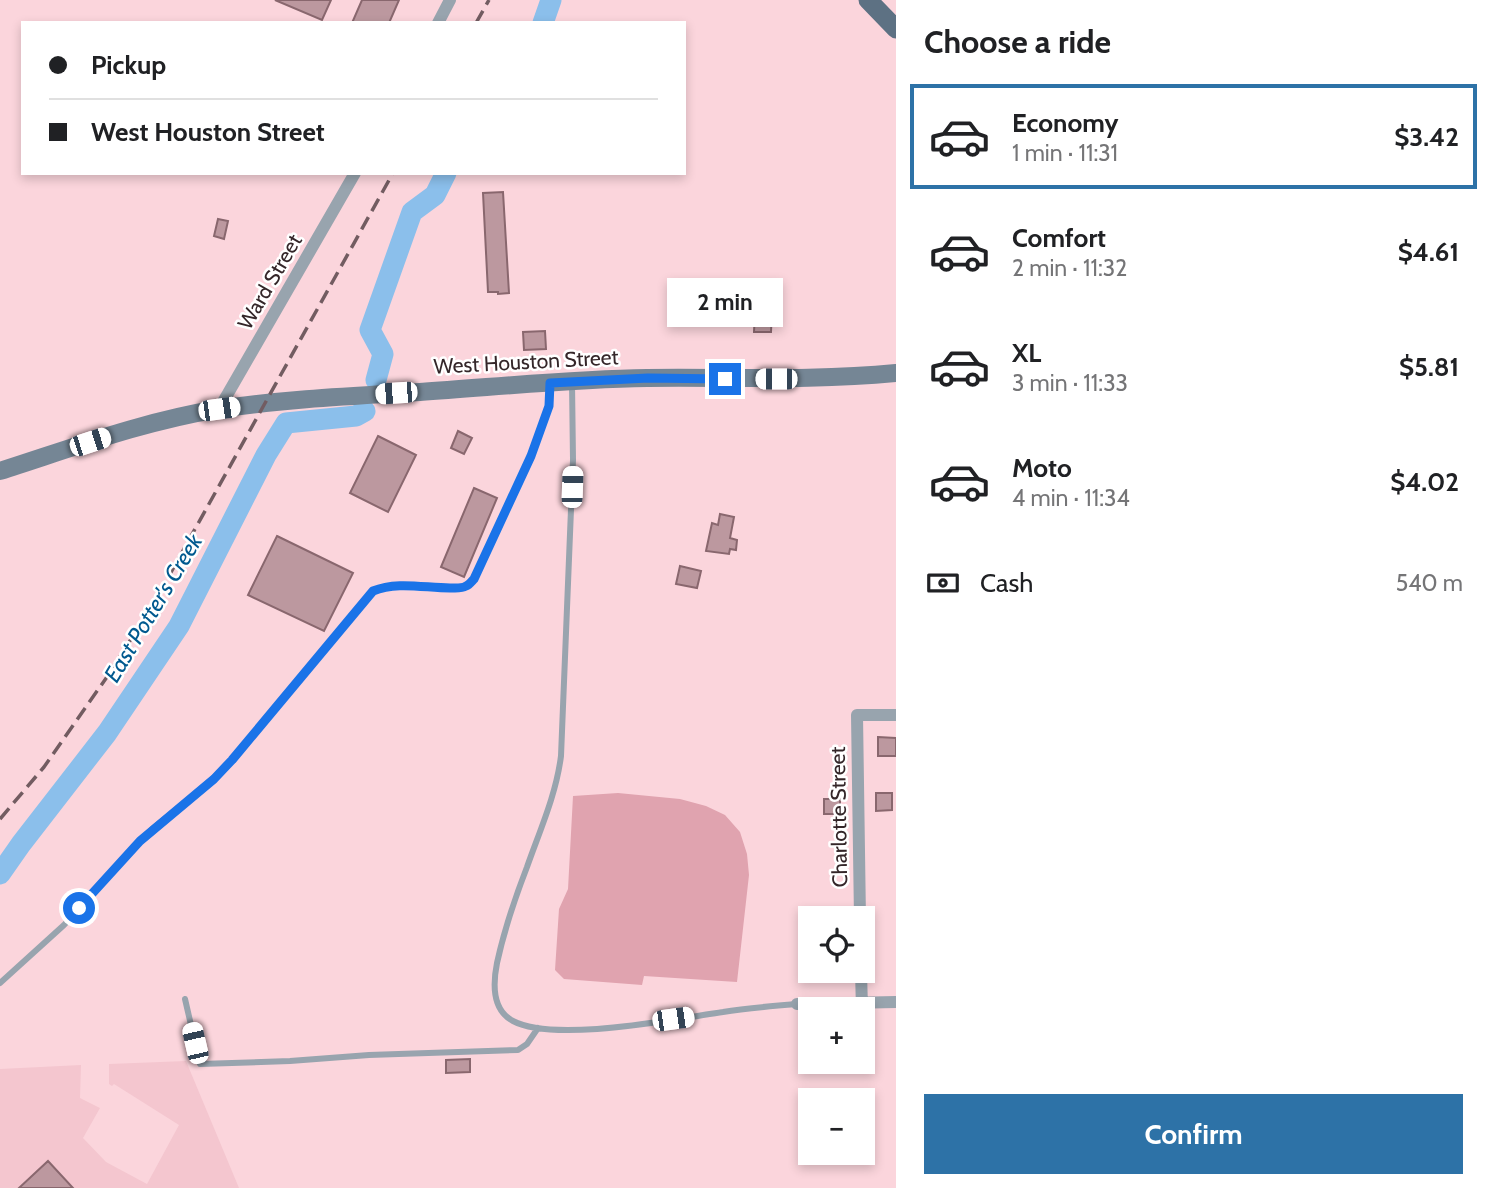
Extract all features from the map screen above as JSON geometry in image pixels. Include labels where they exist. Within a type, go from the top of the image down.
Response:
[{"type":"main road","points":[[868,0],[896,29]]},
{"type":"street","points":[[439,21],[450,0]]},
{"type":"street","name":"Ward Street","points":[[219,409],[354,175]]},
{"type":"street","name":"West Houston Street","points":[[0,471],[161,422],[267,402],[572,381],[648,378],[776,379],[896,373]]},
{"type":"street","name":"Charlotte Street","points":[[860,906],[858,715],[896,715]]},
{"type":"street","points":[[875,1004],[896,1002]]},
{"type":"lane","points":[[572,381],[573,460],[560,765],[550,808],[519,887],[498,963],[495,976],[497,1001],[511,1020],[538,1028],[573,1030],[797,1004]]},
{"type":"lane","points":[[0,983],[64,925],[153,828],[207,785],[232,760],[373,591],[398,585],[462,588],[474,579],[531,456],[549,406],[550,383]]},
{"type":"lane","points":[[185,999],[200,1065],[518,1050],[527,1044],[538,1028]]},
{"type":"shaded area","points":[[618,793],[680,799],[706,806],[725,815],[740,832],[747,854],[749,875],[737,982],[644,976],[642,985],[564,979],[555,970],[559,909],[568,889],[573,796]]},
{"type":"shaded area","points":[[186,1061],[239,1188],[0,1188],[0,1069],[81,1065],[80,1098],[100,1108],[83,1138],[106,1162],[147,1184],[179,1125],[114,1084],[109,1084],[109,1064]]},
{"type":"building","points":[[275,0],[331,0],[322,20]]},
{"type":"building","points":[[362,0],[399,0],[390,21],[353,21]]},
{"type":"building","points":[[503,192],[509,293],[498,294],[488,292],[483,193]]},
{"type":"building","points":[[218,219],[228,221],[224,239],[214,236]]},
{"type":"building","points":[[750,300],[776,301],[776,310],[772,310],[771,332],[754,332],[755,310],[750,310]]},
{"type":"building","points":[[545,331],[546,349],[524,350],[523,332]]},
{"type":"building","points":[[458,431],[472,438],[464,454],[451,448]]},
{"type":"building","points":[[378,436],[416,455],[388,512],[350,493]]},
{"type":"building","points":[[474,488],[497,498],[464,577],[441,567]]},
{"type":"building","points":[[720,514],[734,517],[730,538],[737,540],[736,550],[730,549],[729,554],[706,551],[712,523],[718,525]]},
{"type":"building","points":[[277,536],[353,573],[324,631],[248,595]]},
{"type":"building","points":[[680,566],[701,571],[697,588],[676,584]]},
{"type":"building","points":[[878,737],[896,738],[896,756],[878,756]]},
{"type":"building","points":[[876,793],[892,793],[892,810],[876,811]]},
{"type":"building","points":[[824,799],[840,799],[840,814],[824,814]]},
{"type":"building","points":[[470,1059],[470,1072],[446,1073],[446,1060]]},
{"type":"building","points":[[48,1161],[73,1188],[19,1188]]},
{"type":"waterway","name":"East Potter's Creek","points":[[544,21],[551,0]]},
{"type":"waterway","name":"East Potter's Creek","points":[[376,380],[383,354],[370,330],[412,212],[435,195],[445,175]]},
{"type":"waterway","name":"East Potter's Creek","points":[[0,874],[107,733],[179,626],[266,455],[286,423],[356,416],[365,411]]},
{"type":"railway","points":[[477,21],[489,0]]},
{"type":"railway","points":[[0,819],[44,767],[109,674],[155,601],[392,175]]},
{"type":"route","points":[[79,908],[153,828],[214,779],[232,760],[373,591],[398,585],[462,588],[474,579],[531,456],[549,406],[550,383],[648,378],[725,379]]}]
